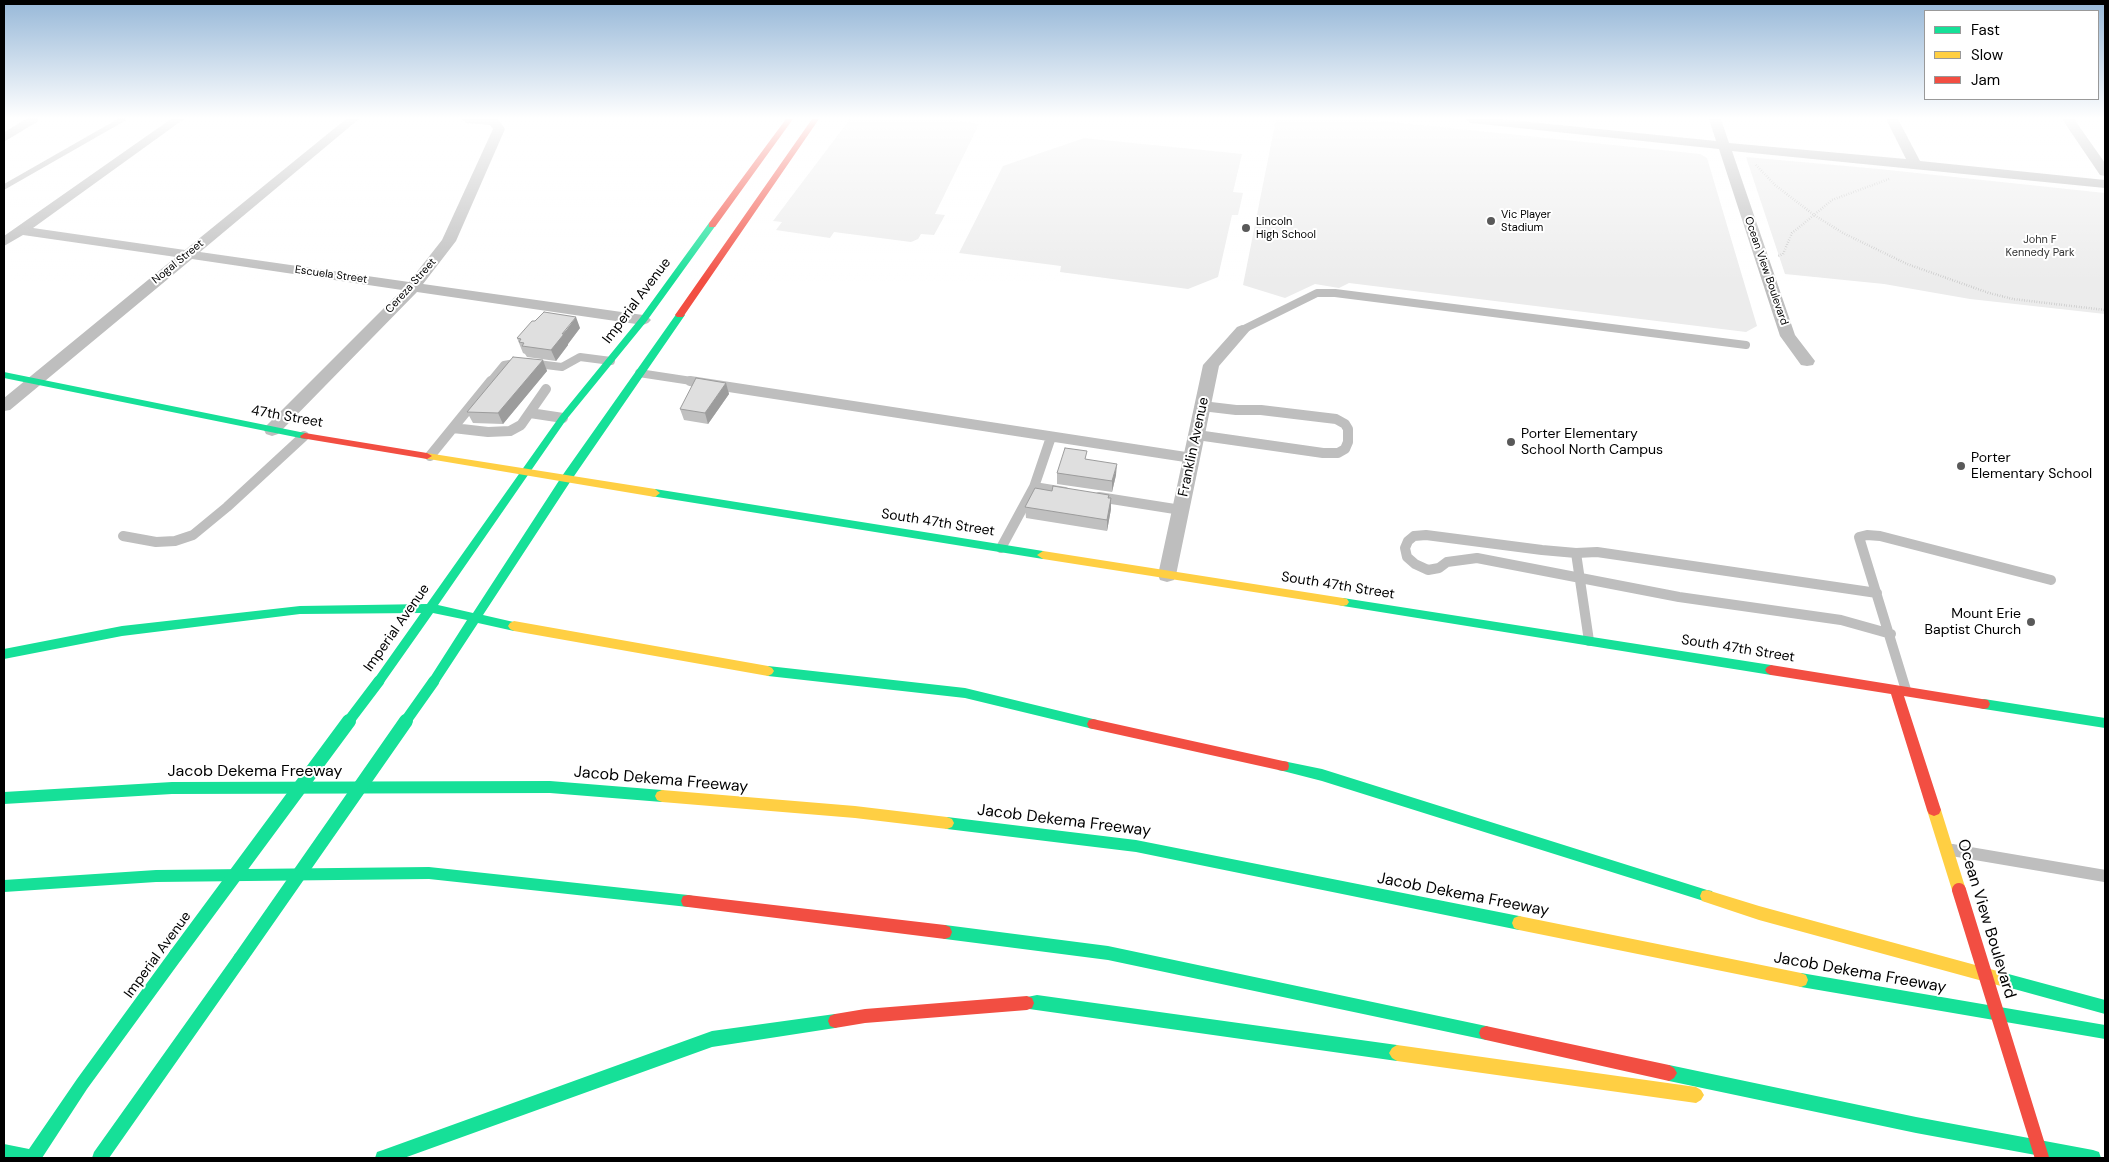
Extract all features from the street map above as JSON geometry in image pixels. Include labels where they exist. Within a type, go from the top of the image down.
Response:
[{"type":"main road","name":"Imperial Avenue","points":[[33,1158],[82,1084],[379,681],[563,418],[643,320],[749,173]]},
{"type":"main road","points":[[100,1158],[434,681],[566,479],[777,173]]},
{"type":"main road","name":"47th Street","points":[[4,375],[34,379],[304,436],[566,479]]},
{"type":"main road","name":"South 47th Street","points":[[566,479],[2105,722]]},
{"type":"main road","points":[[4,654],[122,631],[300,610],[430,608],[476,619],[758,670],[965,693],[1018,707],[1322,775],[1759,913],[2105,1007]]},
{"type":"main road","name":"Ocean View Boulevard","points":[[1901,690],[1946,848],[2042,1158]]},
{"type":"main road","name":"Jacob Dekema Freeway","points":[[4,798],[172,788],[550,787],[855,812],[1136,846],[1794,979],[2105,1032]]},
{"type":"main road","points":[[4,886],[156,876],[429,873],[802,913],[1108,953],[1916,1125],[2093,1158]]},
{"type":"main road","points":[[383,1158],[712,1039],[865,1016],[1037,1002],[1711,1097]]},
{"type":"main road","points":[[1759,1104],[1916,1125]]},
{"type":"main road","points":[[4,1152],[33,1158]]},
{"type":"street","points":[[4,242],[100,173]]},
{"type":"street","name":"Nogal Street","points":[[4,406],[34,379],[286,173]]},
{"type":"street","name":"Cereza Street","points":[[272,430],[413,287],[449,241],[479,173]]},
{"type":"street","name":"Ocean View Boulevard","points":[[1733,173],[1763,257],[1788,336],[1807,361]]},
{"type":"street","points":[[2003,173],[2105,184]]},
{"type":"street","name":"Escuela Street","points":[[20,230],[643,320]]},
{"type":"street","name":"Franklin Avenue","points":[[1167,575],[1211,365],[1242,330]]},
{"type":"lane","points":[[1242,330],[1317,293],[1335,293],[1746,345]]},
{"type":"lane","points":[[430,456],[504,365],[521,362],[562,366],[580,357],[611,361]]},
{"type":"lane","points":[[639,373],[1192,458]]},
{"type":"lane","points":[[452,428],[503,432],[522,425],[546,389]]},
{"type":"lane","points":[[1196,435],[1323,453],[1338,453],[1345,449],[1348,442],[1348,428],[1336,419],[1261,410],[1236,410],[1202,406]]},
{"type":"lane","points":[[530,413],[563,418]]},
{"type":"lane","points":[[123,536],[156,542],[175,541],[193,534],[227,508],[304,436]]},
{"type":"lane","points":[[1001,548],[1034,486],[1051,437]]},
{"type":"lane","points":[[1034,486],[1071,493]]},
{"type":"lane","points":[[1089,496],[1181,510]]},
{"type":"lane","points":[[1901,690],[1890,634],[1859,537],[1866,534],[2051,580]]},
{"type":"lane","points":[[1877,593],[1597,552],[1576,553],[1542,550],[1426,535],[1414,536],[1408,541],[1405,548],[1407,558],[1428,570],[1438,568],[1447,562],[1477,558],[1679,597],[1842,620],[1890,634]]},
{"type":"lane","points":[[1576,553],[1589,641]]},
{"type":"lane","points":[[1946,848],[2105,876]]},
{"type":"path","points":[[1764,173],[1775,185],[1814,215],[1843,233],[1907,264],[2012,299],[2105,310]]},
{"type":"path","points":[[1763,257],[1774,258],[1782,254],[1792,233],[1832,200],[1896,178]]},
{"type":"green space","points":[[809,173],[955,173],[935,214],[945,215],[934,235],[921,234],[918,239],[911,242],[834,232],[830,238],[776,230],[782,222],[773,221]]},
{"type":"green space","points":[[999,173],[1237,173],[1233,192],[1243,193],[1238,215],[1232,215],[1218,277],[1188,289],[1060,272],[1061,266],[959,253]]},
{"type":"green space","name":"Vic Player Stadium","points":[[1265,173],[1712,173],[1757,326],[1746,332],[1349,283],[1339,288],[1315,284],[1285,298],[1243,285]]},
{"type":"green space","name":"John F Kennedy Park","points":[[1751,173],[1919,173],[2105,193],[2105,314],[1970,299],[1884,284],[1785,274]]},
{"type":"building","points":[[544,312],[576,317],[551,350],[522,346],[524,343],[519,342],[521,339],[517,338],[532,321],[535,321]]},
{"type":"building","points":[[513,357],[543,360],[498,413],[467,412]]},
{"type":"building","points":[[696,378],[726,383],[705,413],[680,409]]},
{"type":"building","points":[[1065,448],[1087,451],[1085,459],[1117,464],[1112,481],[1057,473]]},
{"type":"building","points":[[1053,486],[1109,495],[1108,498],[1111,498],[1107,520],[1025,507],[1035,488],[1052,491]]},
{"type":"waterway","points":[[4,187],[28,173]]},
{"type":"traffic: fast","points":[[379,681],[563,418],[643,320],[712,225]]},
{"type":"traffic: fast","points":[[434,681],[566,479],[680,315]]},
{"type":"traffic: fast","points":[[4,375],[305,436]]},
{"type":"traffic: fast","points":[[655,493],[1043,555]]},
{"type":"traffic: fast","points":[[1343,602],[1771,670]]},
{"type":"traffic: fast","points":[[4,654],[122,631],[300,610],[430,608],[514,626]]},
{"type":"traffic: fast","points":[[768,671],[965,693],[1093,724]]},
{"type":"traffic: fast","points":[[176,955],[379,681]]},
{"type":"traffic: fast","points":[[240,959],[434,681]]},
{"type":"traffic: fast","points":[[1984,704],[2105,723]]},
{"type":"traffic: fast","points":[[1283,766],[1322,775],[1707,896]]},
{"type":"traffic: fast","points":[[4,798],[172,788],[550,787],[662,796]]},
{"type":"traffic: fast","points":[[947,823],[1136,846],[1519,923]]},
{"type":"traffic: fast","points":[[4,886],[156,876],[429,873],[688,901]]},
{"type":"traffic: fast","points":[[945,932],[1108,953],[1486,1033]]},
{"type":"traffic: fast","points":[[33,1158],[82,1084],[176,955]]},
{"type":"traffic: fast","points":[[100,1158],[240,959]]},
{"type":"traffic: fast","points":[[2001,979],[2105,1007]]},
{"type":"traffic: fast","points":[[1801,980],[2105,1032]]},
{"type":"traffic: fast","points":[[1027,1003],[1037,1002],[1397,1053]]},
{"type":"traffic: fast","points":[[383,1158],[712,1039],[835,1021]]},
{"type":"traffic: fast","points":[[1669,1073],[1916,1125],[2093,1158]]},
{"type":"traffic: fast","points":[[4,1152],[33,1158]]},
{"type":"traffic: slow","points":[[427,456],[655,493]]},
{"type":"traffic: slow","points":[[1043,555],[1343,602]]},
{"type":"traffic: slow","points":[[514,626],[768,671]]},
{"type":"traffic: slow","points":[[662,796],[855,812],[947,823]]},
{"type":"traffic: slow","points":[[1934,810],[1959,890]]},
{"type":"traffic: slow","points":[[1707,896],[1759,913],[2001,979]]},
{"type":"traffic: slow","points":[[1519,923],[1801,980]]},
{"type":"traffic: slow","points":[[1397,1053],[1696,1095]]},
{"type":"traffic: jam","points":[[712,225],[750,173]]},
{"type":"traffic: jam","points":[[680,315],[778,173]]},
{"type":"traffic: jam","points":[[305,436],[427,456]]},
{"type":"traffic: jam","points":[[1771,670],[1984,704]]},
{"type":"traffic: jam","points":[[1896,690],[1934,810]]},
{"type":"traffic: jam","points":[[1093,724],[1283,766]]},
{"type":"traffic: jam","points":[[1959,890],[2042,1158]]},
{"type":"traffic: jam","points":[[688,901],[945,932]]},
{"type":"traffic: jam","points":[[835,1021],[865,1016],[1027,1003]]},
{"type":"traffic: jam","points":[[1486,1033],[1669,1073]]},
{"type":"place","name":"Vic Player Stadium","points":[[1491,221]]},
{"type":"place","name":"Lincoln High School","points":[[1246,228]]},
{"type":"place","name":"Porter Elementary School North Campus","points":[[1511,442]]},
{"type":"place","name":"Porter Elementary School","points":[[1961,466]]},
{"type":"place","name":"Mount Erie Baptist Church","points":[[2031,622]]}]
